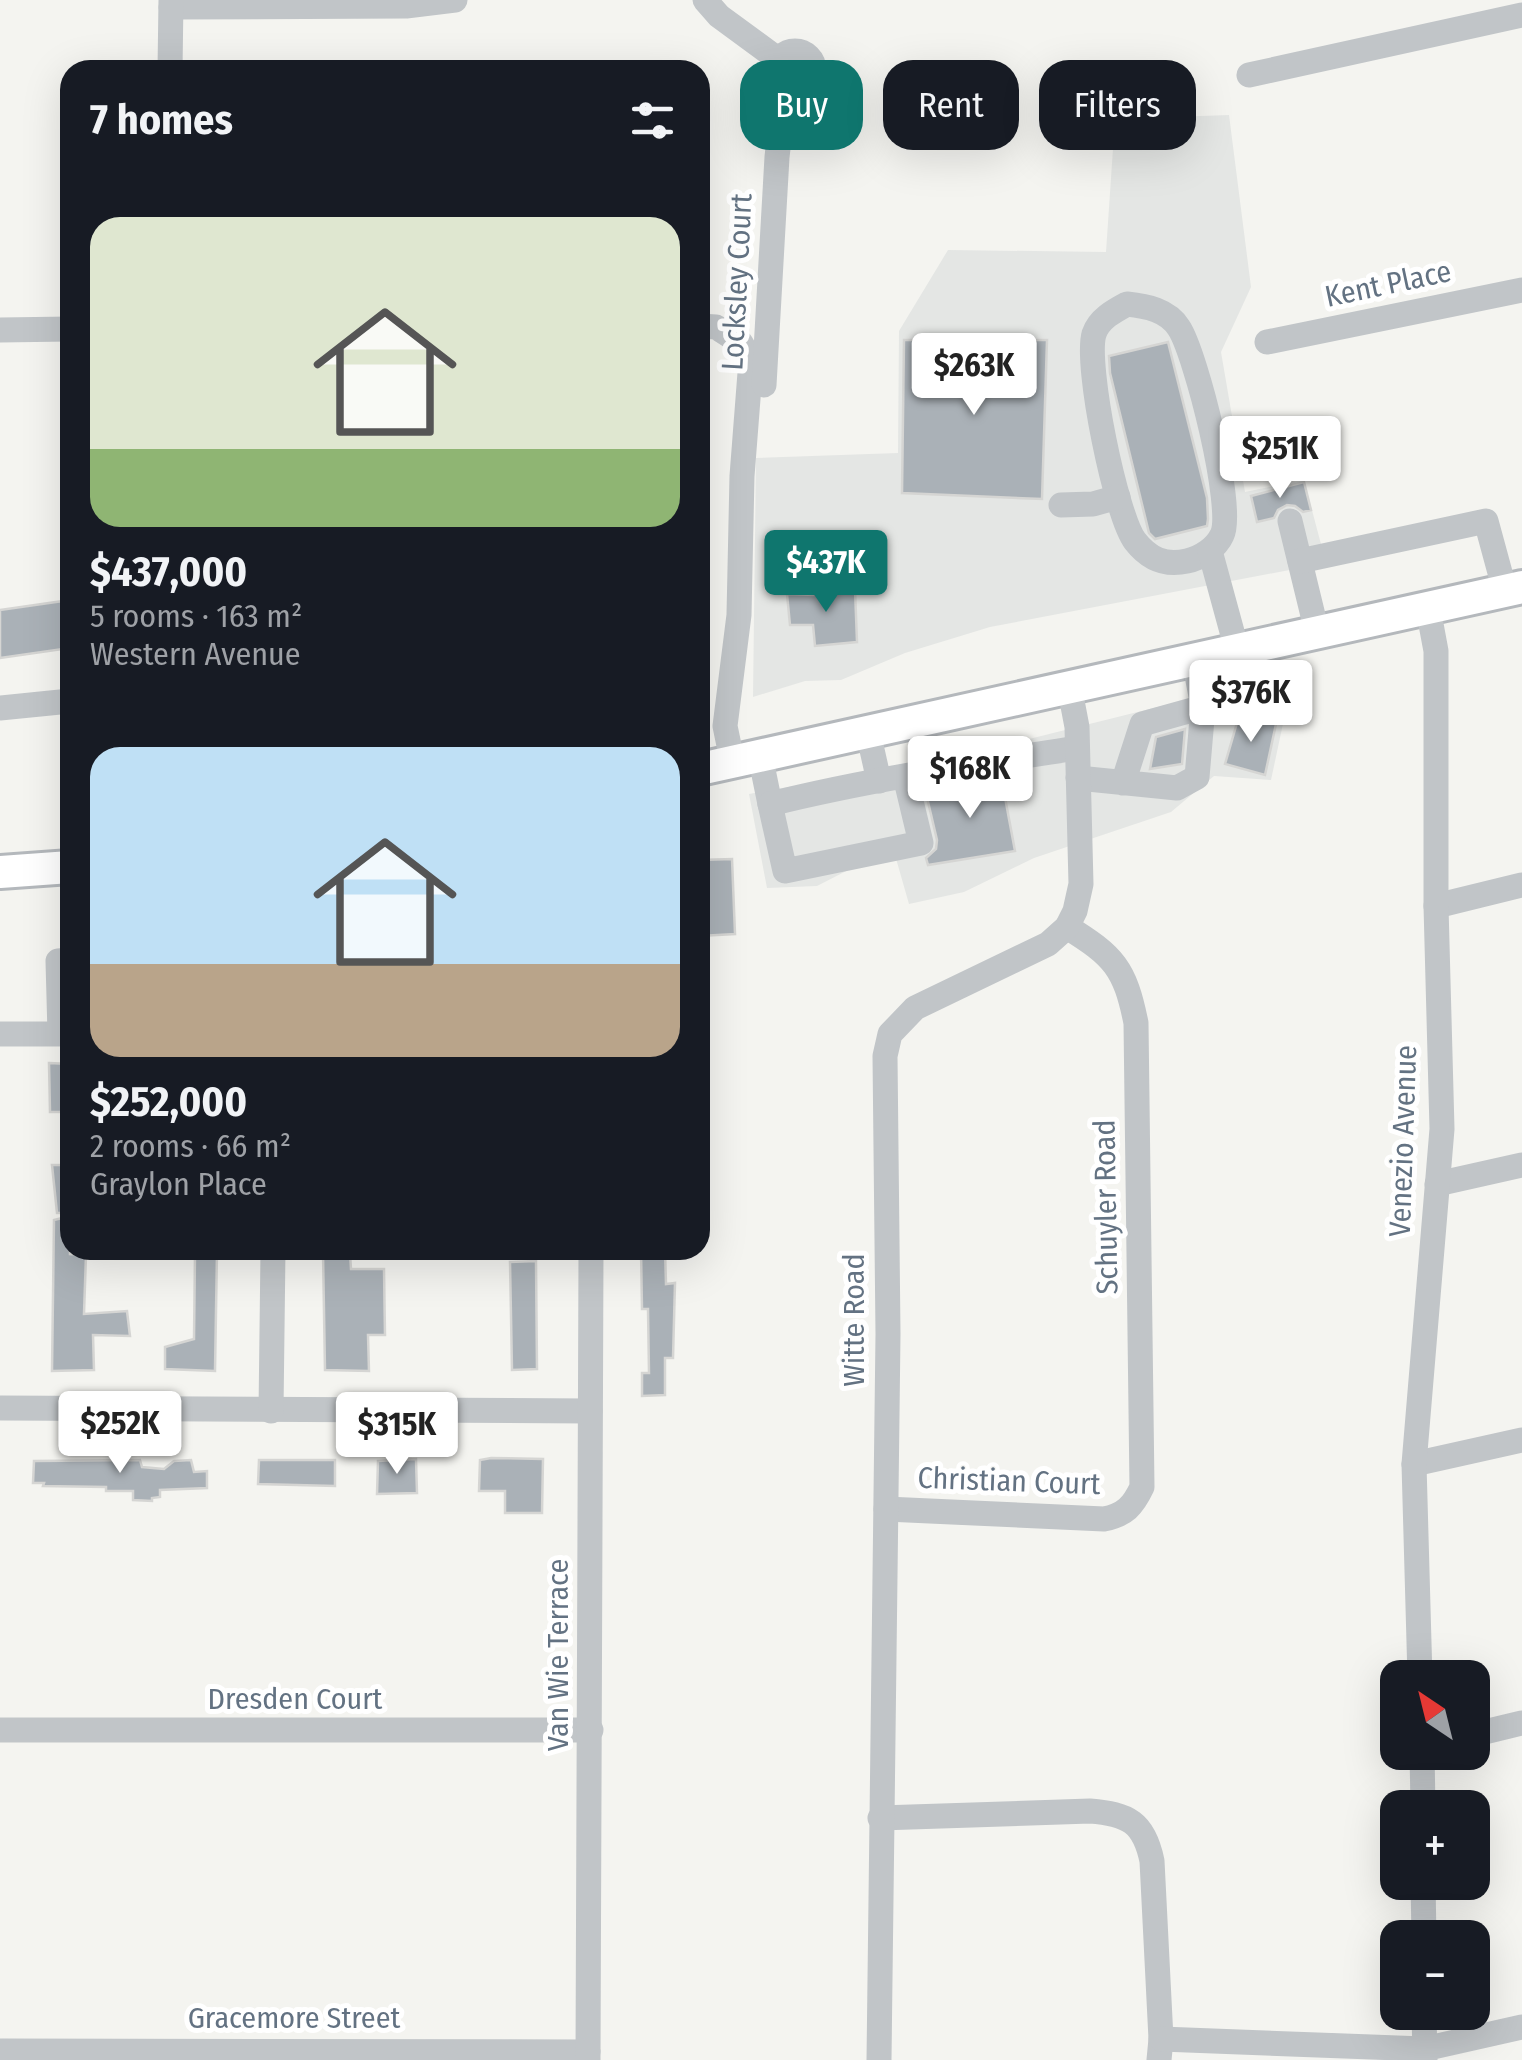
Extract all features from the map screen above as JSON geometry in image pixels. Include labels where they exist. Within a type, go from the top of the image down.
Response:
[{"type":"main road","points":[[731,761],[1513,589]]},
{"type":"main road","points":[[0,872],[60,869]]},
{"type":"street","points":[[170,60],[171,4],[406,6],[454,0]]},
{"type":"street","name":"Locksley Court","points":[[704,0],[718,16],[779,60],[777,77],[790,88],[777,157],[758,442],[754,460],[742,476]]},
{"type":"street","points":[[1249,74],[1522,15]]},
{"type":"street","name":"Kent Place","points":[[1267,342],[1522,290]]},
{"type":"street","points":[[1126,304],[1153,307],[1178,325],[1191,354],[1226,505],[1224,533],[1210,551],[1191,561],[1165,564],[1146,554],[1132,538],[1118,497],[1096,398],[1092,359],[1094,332],[1106,316],[1126,304]]},
{"type":"street","points":[[710,327],[741,343],[751,360],[742,476],[739,616],[726,726],[731,761],[770,804],[785,871],[920,842],[868,732]]},
{"type":"street","points":[[0,330],[60,329]]},
{"type":"street","points":[[1061,505],[1093,504],[1118,497]]},
{"type":"street","points":[[1300,561],[1486,520],[1513,589]]},
{"type":"street","points":[[1290,521],[1317,632]]},
{"type":"street","points":[[1210,551],[1238,650]]},
{"type":"street","name":"Venezio Avenue","points":[[1419,1660],[1414,1464],[1442,1129],[1436,906],[1436,650],[1428,608]]},
{"type":"street","points":[[1078,778],[1177,788],[1197,777],[1202,708],[1194,660]]},
{"type":"street","points":[[1067,926],[1079,900],[1081,884],[1078,748],[1069,685]]},
{"type":"street","points":[[0,708],[60,702]]},
{"type":"street","points":[[1124,783],[1142,724],[1202,708]]},
{"type":"street","points":[[770,804],[892,778],[1078,748]]},
{"type":"street","points":[[1436,906],[1522,885]]},
{"type":"street","name":"Witte Road","points":[[879,2060],[886,1508],[885,1056],[890,1034],[900,1021],[931,998],[1048,944],[1067,926]]},
{"type":"street","name":"Schuyler Road","points":[[1067,926],[1103,949],[1116,966],[1136,1023],[1142,1487],[1128,1510]]},
{"type":"street","points":[[0,1034],[60,1034],[60,962]]},
{"type":"street","points":[[1436,1184],[1522,1165]]},
{"type":"street","points":[[271,1411],[273,1260]]},
{"type":"street","name":"Van Wie Terrace","points":[[588,2056],[591,1260]]},
{"type":"street","points":[[0,1408],[590,1411]]},
{"type":"street","points":[[1414,1464],[1522,1440]]},
{"type":"street","name":"Christian Court","points":[[886,1508],[1104,1519],[1128,1510]]},
{"type":"street","points":[[1490,1731],[1522,1723]]},
{"type":"street","name":"Dresden Court","points":[[0,1730],[590,1730]]},
{"type":"street","points":[[880,1818],[1090,1811],[1131,1819],[1148,1840],[1152,1861],[1160,2050],[1425,2054],[1522,2026]]},
{"type":"street","name":"Gracemore Street","points":[[0,2051],[138,2056],[588,2056]]},
{"type":"shaded area","points":[[1229,115],[1251,287],[1221,352],[1245,492],[1304,480],[1326,563],[990,627],[905,653],[841,680],[805,681],[753,697],[756,458],[898,453],[899,331],[948,250],[1106,252],[1113,150],[1196,150],[1196,116]]},
{"type":"shaded area","points":[[1230,689],[1284,719],[1271,780],[1214,776],[1171,812],[1034,858],[964,892],[909,904],[895,855],[858,865],[817,886],[767,888],[749,794],[961,756]]},
{"type":"building","points":[[904,340],[1047,340],[1042,499],[902,493]]},
{"type":"building","points":[[1168,342],[1207,498],[1208,519],[1207,526],[1155,539],[1149,533],[1109,356]]},
{"type":"building","points":[[1304,482],[1311,510],[1303,512],[1287,505],[1274,518],[1257,522],[1251,496]]},
{"type":"building","points":[[811,589],[855,589],[857,642],[815,646],[813,625],[790,625],[787,594],[813,595]]},
{"type":"building","points":[[60,601],[60,649],[0,658],[0,610]]},
{"type":"building","points":[[1239,716],[1276,724],[1265,775],[1225,764]]},
{"type":"building","points":[[1185,729],[1182,764],[1150,769],[1156,737]]},
{"type":"building","points":[[1001,776],[1015,851],[928,865],[926,858],[936,849],[937,840],[925,789]]},
{"type":"building","points":[[732,859],[735,934],[710,935],[710,860]]},
{"type":"building","points":[[49,1063],[60,1064],[60,1112],[50,1112]]},
{"type":"building","points":[[52,1165],[60,1165],[57,1213]]},
{"type":"building","points":[[60,1218],[60,1260],[86,1260],[84,1314],[127,1311],[130,1336],[93,1335],[94,1370],[52,1371],[54,1220]]},
{"type":"building","points":[[195,1260],[217,1260],[215,1371],[165,1369],[165,1347],[194,1339]]},
{"type":"building","points":[[323,1260],[350,1260],[351,1269],[384,1269],[385,1335],[368,1335],[369,1371],[325,1370]]},
{"type":"building","points":[[641,1260],[665,1260],[666,1284],[675,1283],[673,1358],[665,1358],[665,1395],[642,1396],[642,1373],[649,1373],[648,1309],[642,1309]]},
{"type":"building","points":[[536,1261],[537,1369],[512,1370],[510,1262]]},
{"type":"building","points":[[416,1459],[417,1493],[377,1494],[378,1461]]},
{"type":"building","points":[[543,1459],[542,1513],[505,1513],[505,1491],[479,1491],[480,1460]]},
{"type":"building","points":[[140,1460],[142,1467],[164,1469],[174,1461],[191,1460],[194,1472],[207,1471],[207,1488],[160,1490],[160,1497],[152,1501],[133,1500],[133,1491],[33,1483],[34,1461]]},
{"type":"building","points":[[259,1460],[335,1460],[335,1486],[258,1484]]}]
